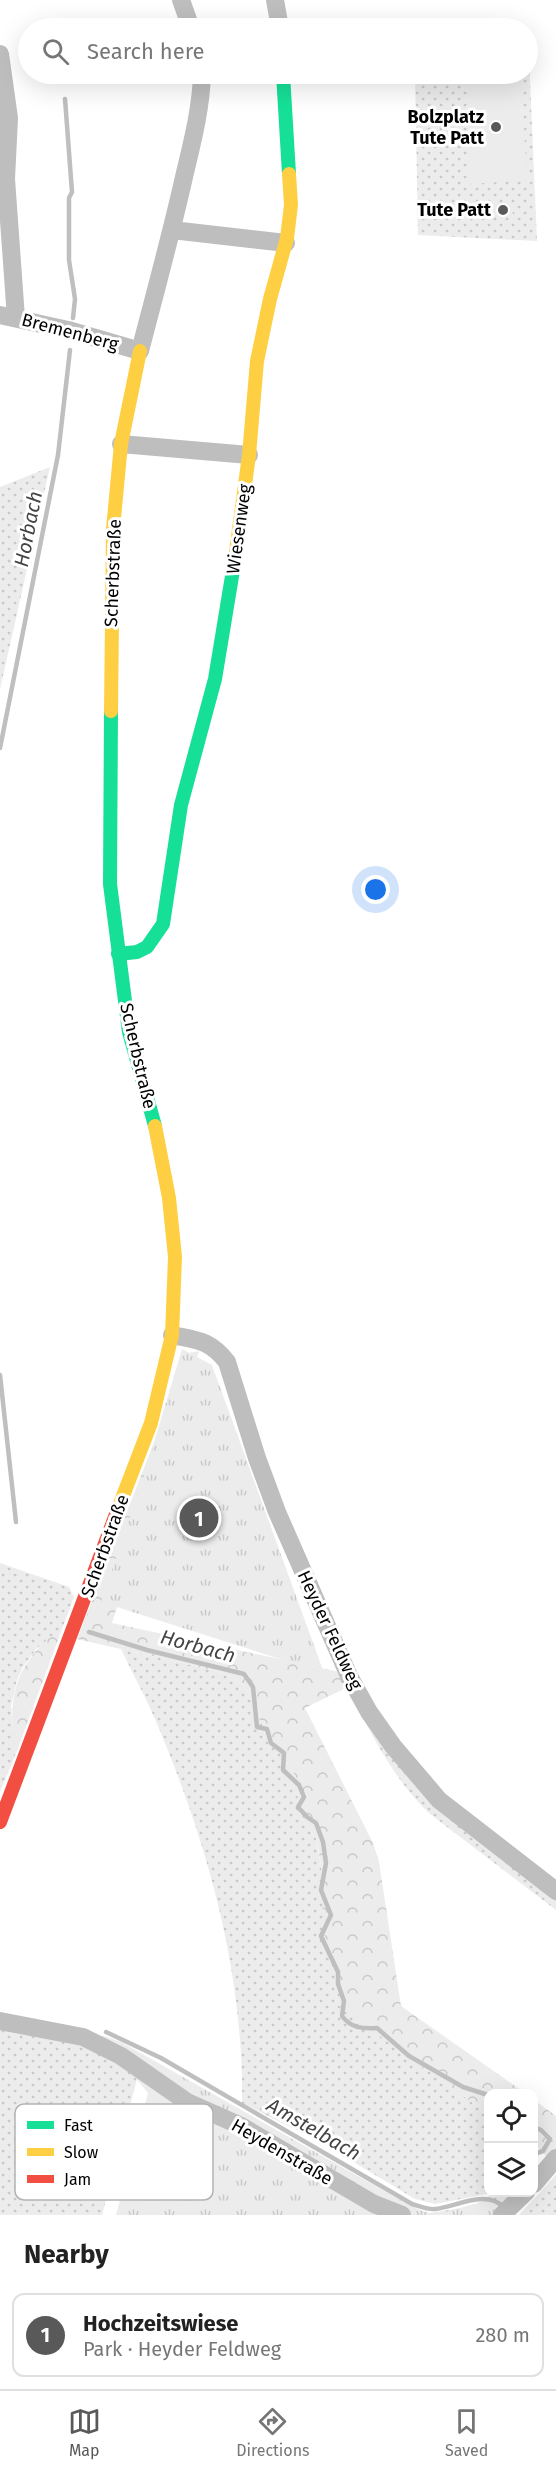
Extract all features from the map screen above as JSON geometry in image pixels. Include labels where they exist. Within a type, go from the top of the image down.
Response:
[{"type":"street","points":[[181,0],[187,18]]},
{"type":"street","points":[[275,0],[278,18]]},
{"type":"street","points":[[0,54],[9,118],[6,178],[8,316]]},
{"type":"street","name":"Scherbstraße","points":[[0,1822],[150,1423],[172,1335],[175,1257],[169,1198],[159,1141],[129,1032],[110,884],[113,529],[121,444],[140,351],[172,230],[199,108],[201,84]]},
{"type":"street","name":"Wiesenweg","points":[[118,954],[137,952],[147,947],[163,924],[181,805],[215,679],[234,566],[249,455],[256,362],[270,299],[286,243],[291,205],[284,84]]},
{"type":"street","points":[[172,230],[286,243]]},
{"type":"street","name":"Bremenberg","points":[[8,316],[72,331],[140,351]]},
{"type":"street","points":[[121,444],[249,455]]},
{"type":"street","name":"Heyder Feldweg","points":[[172,1335],[207,1343],[217,1349],[227,1362],[257,1458],[277,1512],[349,1676],[369,1712],[393,1746],[439,1800],[556,1891]]},
{"type":"street","name":"Heydenstraße","points":[[0,2021],[83,2037],[121,2056],[192,2104]]},
{"type":"street","name":"Heydenstraße","points":[[213,2114],[241,2126],[374,2204],[402,2215]]},
{"type":"street","points":[[538,2179],[556,2158]]},
{"type":"green space","points":[[415,84],[530,84],[537,241],[418,235]]},
{"type":"green space","name":"Bolzplatz Tute Patt","points":[[467,84],[522,84],[527,180],[468,184]]},
{"type":"green space","name":"Tute Patt","points":[[512,203],[513,217],[492,216],[493,204]]},
{"type":"green space","points":[[50,467],[0,689],[0,487]]},
{"type":"green space","points":[[182,1349],[212,1365],[324,1673],[101,1602],[144,1476]]},
{"type":"green space","points":[[199,1351],[112,1623],[344,1673],[350,1686],[305,1708],[373,1843],[379,1862],[401,2006],[519,2089],[484,2089],[484,2111],[370,2029],[357,2018],[347,2004],[323,1931],[322,1872],[316,1838],[305,1823],[299,1809],[295,1775],[260,1721],[251,1697],[243,1685],[232,1677],[212,1670],[77,1639],[189,1353]]},
{"type":"green space","points":[[0,1563],[69,1587],[74,1597],[61,1632],[37,1648],[23,1667],[17,1680],[11,1706],[15,1756],[0,1792]]},
{"type":"green space","points":[[61,1632],[15,1756],[12,1716],[19,1679],[24,1667],[41,1644]]},
{"type":"green space","points":[[121,1649],[212,1670],[232,1677],[243,1685],[251,1697],[260,1721],[295,1775],[300,1809],[305,1823],[316,1838],[322,1872],[431,2072],[484,2111],[484,2195],[435,2204],[415,2199],[322,2143],[242,2103],[237,2008],[220,1913],[194,1821],[178,1775]]},
{"type":"green space","points":[[357,1706],[388,1743],[556,1896],[556,1910],[430,1814],[418,1802],[389,1763]]},
{"type":"green space","points":[[0,2029],[74,2042],[140,2067],[130,2104],[15,2104],[15,2200],[106,2200],[102,2215],[0,2215]]},
{"type":"green space","points":[[101,2035],[121,2042],[411,2206],[433,2213],[482,2203],[499,2207],[506,2215],[116,2215],[120,2200],[213,2200],[213,2104],[145,2104],[148,2093]]},
{"type":"green space","points":[[538,2103],[556,2116],[556,2150],[549,2159],[538,2148]]},
{"type":"green space","points":[[556,2175],[556,2215],[519,2215],[538,2197]]},
{"type":"green space","points":[[488,2197],[517,2197],[509,2204],[437,2215],[430,2213],[473,2206]]},
{"type":"waterway","name":"Horbach","points":[[65,99],[72,192],[69,198],[69,260],[75,299],[73,318]]},
{"type":"waterway","name":"Horbach","points":[[0,748],[58,455],[70,350]]},
{"type":"waterway","name":"Horbach","points":[[0,1375],[16,1522]]},
{"type":"waterway","name":"Horbach","points":[[89,1632],[147,1650],[244,1674],[253,1687],[257,1727],[267,1729],[271,1743],[284,1753],[283,1770],[299,1785],[304,1797],[298,1807],[316,1823],[323,1842],[326,1863],[321,1890],[331,1915],[321,1936],[338,1972],[338,1984],[344,2001],[342,2016],[357,2027],[377,2028],[409,2056],[463,2087],[484,2094]]},
{"type":"waterway","name":"Amstelbach","points":[[106,2032],[161,2058],[412,2204],[435,2209],[488,2199],[503,2207]]},
{"type":"waterway","name":"Horbach","points":[[538,2129],[550,2139],[543,2151],[538,2153]]},
{"type":"traffic: fast","points":[[284,84],[289,174]]},
{"type":"traffic: fast","points":[[118,954],[137,952],[147,947],[163,924],[181,805],[215,679],[236,552]]},
{"type":"traffic: fast","points":[[111,711],[110,884],[129,1032],[155,1126]]},
{"type":"traffic: slow","points":[[236,552],[249,455],[257,361],[270,299],[287,238],[291,205],[289,174]]},
{"type":"traffic: slow","points":[[111,711],[113,529],[121,444],[140,351]]},
{"type":"traffic: slow","points":[[118,1509],[151,1423],[172,1335],[175,1257],[169,1198],[155,1126]]},
{"type":"traffic: jam","points":[[0,1822],[118,1509]]},
{"type":"place","name":"Bolzplatz Tute Patt","points":[[496,127]]},
{"type":"place","name":"Tute Patt","points":[[503,210]]},
{"type":"place","name":"Hochzeitswiese","points":[[199,1518]]}]
